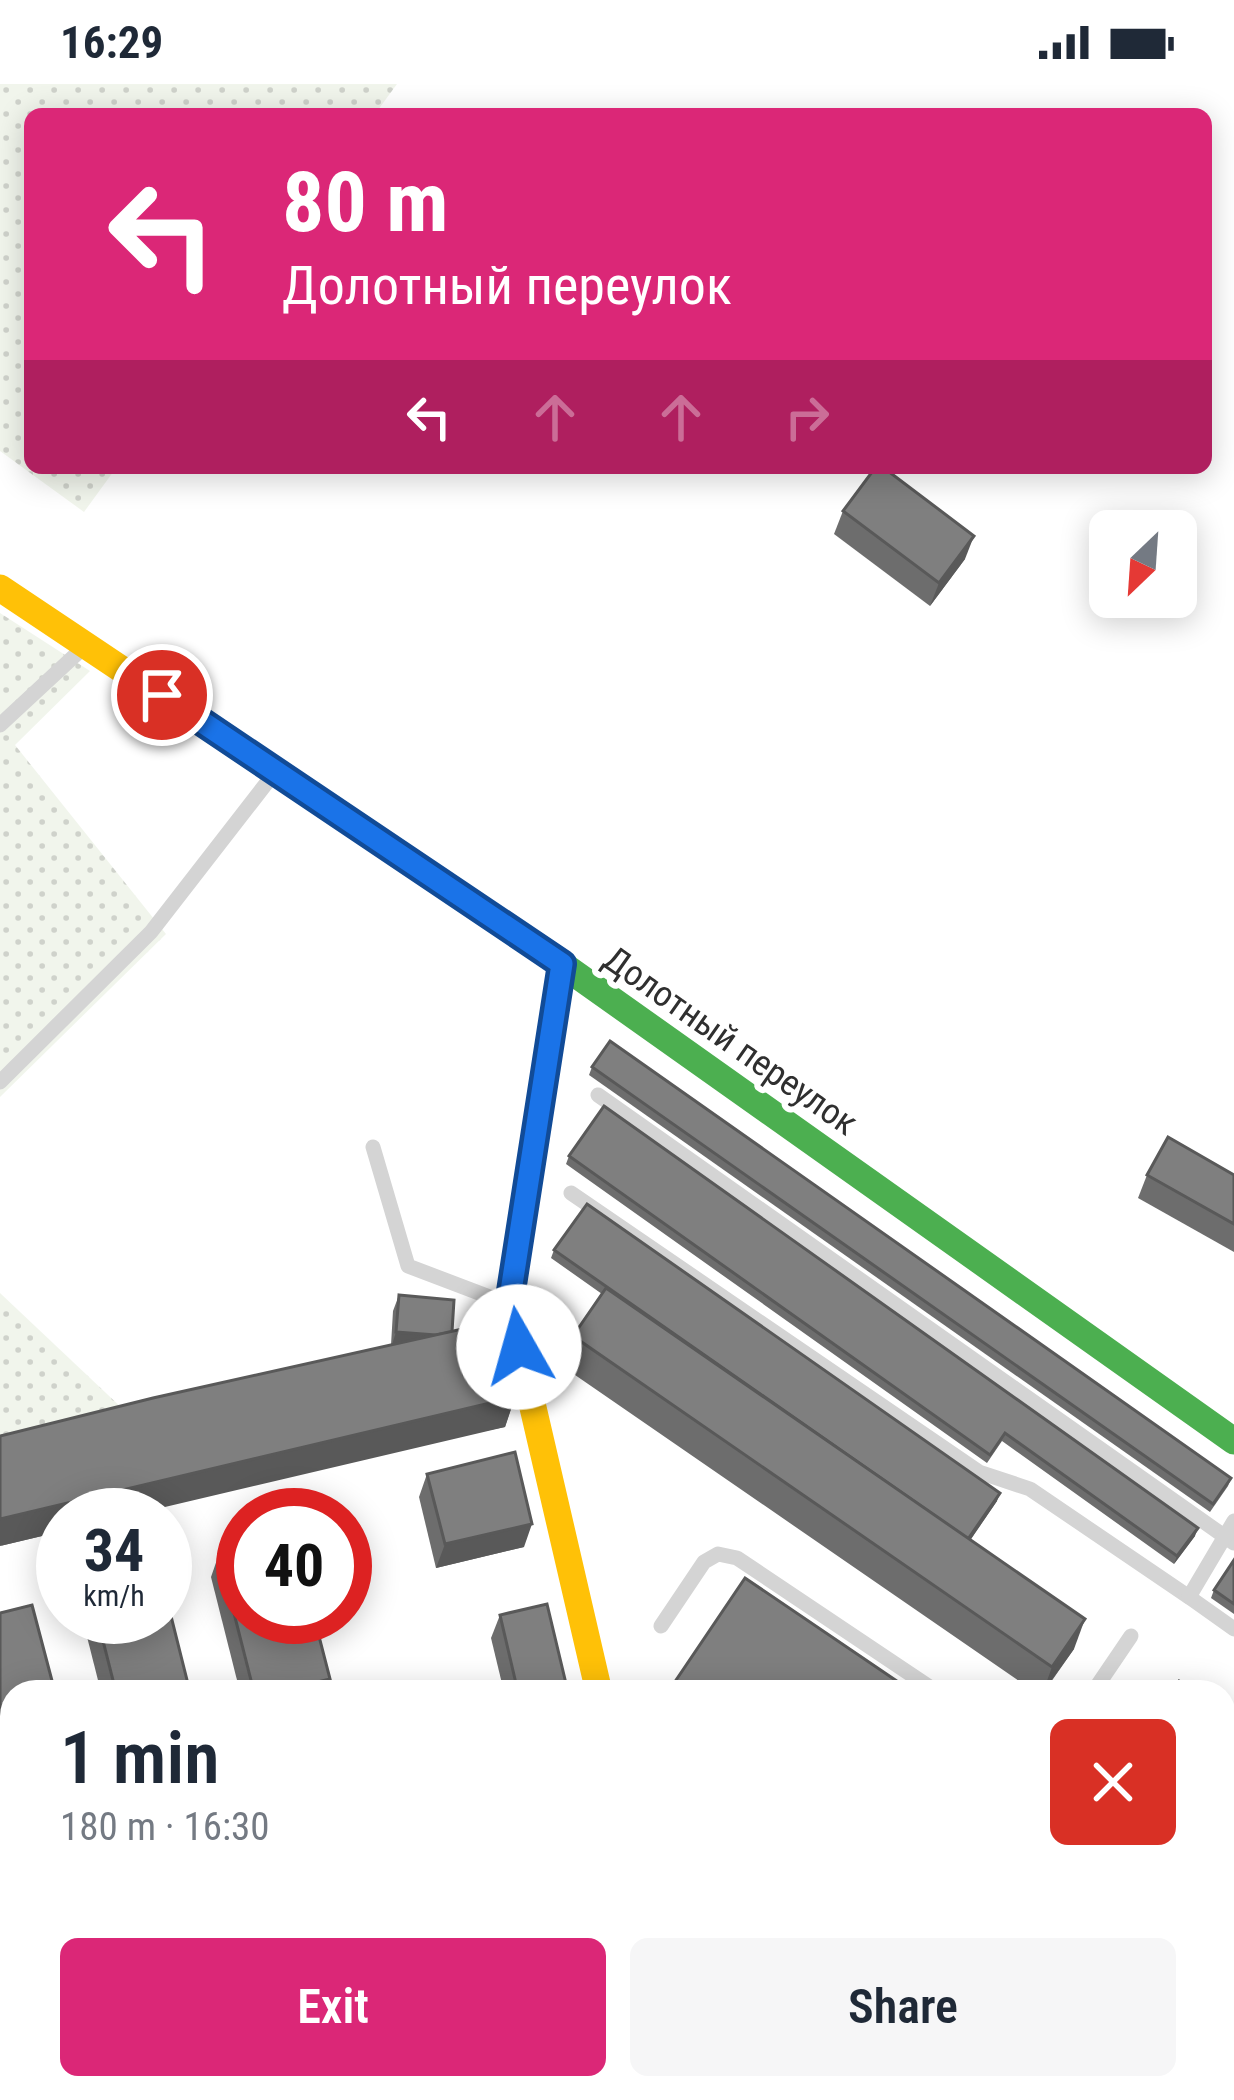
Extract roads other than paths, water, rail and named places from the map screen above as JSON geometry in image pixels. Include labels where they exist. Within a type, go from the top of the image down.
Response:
[{"type":"street","name":"Долотный переулок","points":[[0,588],[278,769],[562,964],[1234,1441]]},
{"type":"street","points":[[562,964],[509,1304],[595,1680]]},
{"type":"lane","points":[[0,725],[85,646]]},
{"type":"lane","points":[[0,1082],[151,932],[278,769]]},
{"type":"lane","points":[[598,1095],[1230,1533],[1189,1597]]},
{"type":"lane","points":[[373,1147],[409,1266],[509,1304]]},
{"type":"lane","points":[[571,1193],[980,1472],[1030,1489],[1234,1629]]},
{"type":"lane","points":[[662,1626],[704,1562],[718,1554],[737,1558],[919,1680]]},
{"type":"lane","points":[[1102,1680],[1131,1636]]}]
